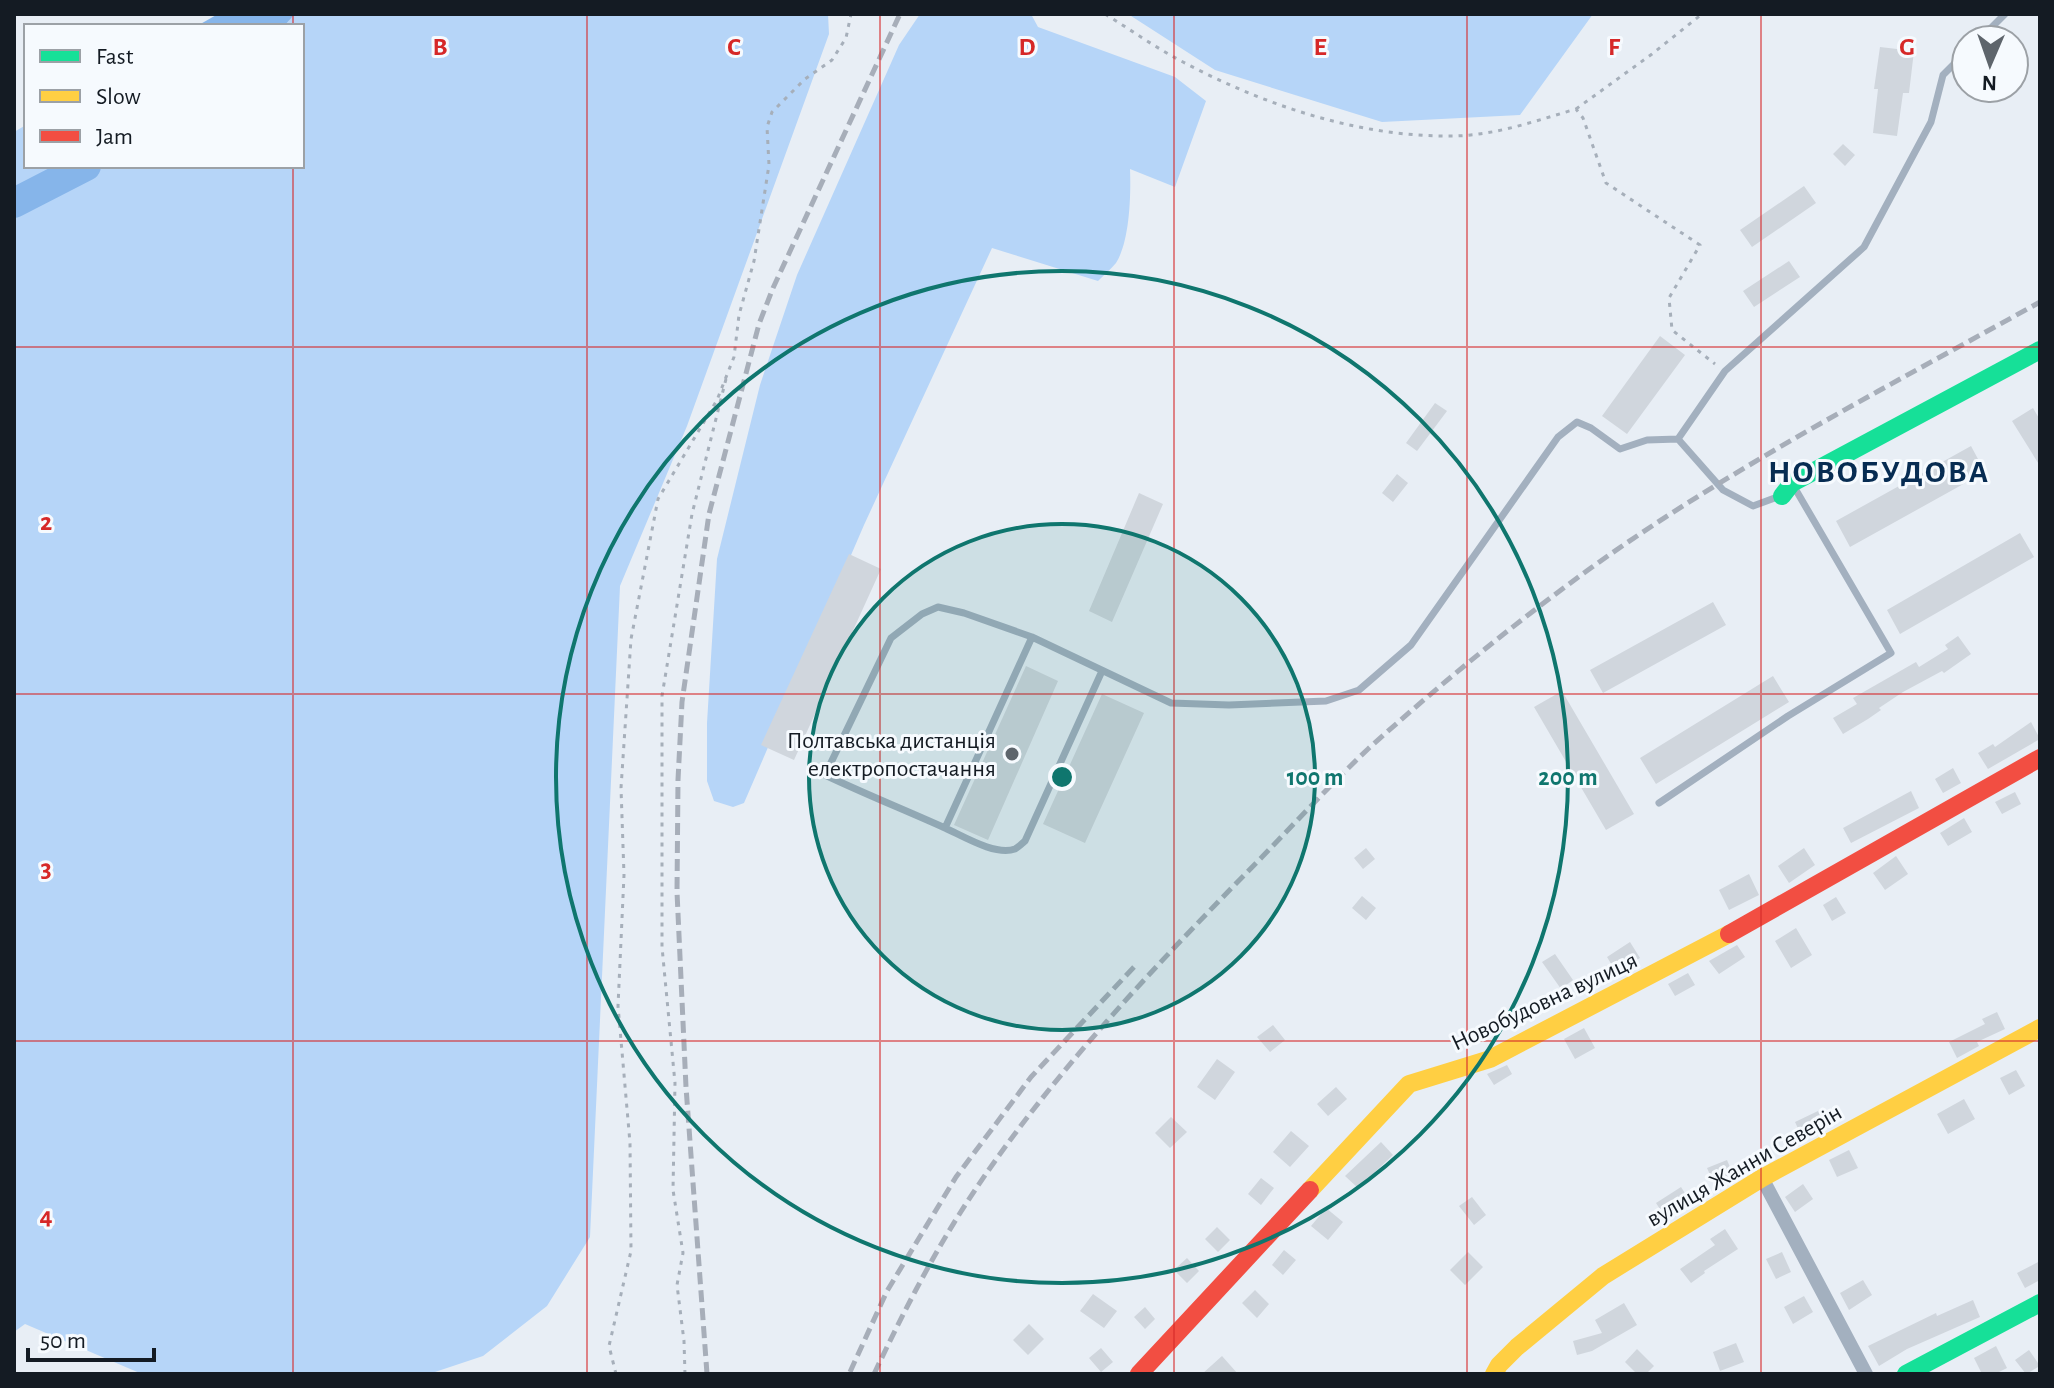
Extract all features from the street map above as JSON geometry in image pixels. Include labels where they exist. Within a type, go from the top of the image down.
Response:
[{"type":"street","points":[[1787,489],[2040,350]]},
{"type":"street","name":"Новобудовна вулиця","points":[[1139,1374],[1409,1084],[1490,1059],[1682,961],[2040,758]]},
{"type":"street","name":"вулиця Жанни Северін","points":[[1494,1374],[1517,1347],[1603,1276],[1762,1178],[2040,1028]]},
{"type":"street","points":[[1762,1178],[1866,1374]]},
{"type":"street","points":[[1906,1374],[2040,1303]]},
{"type":"lane","points":[[1678,439],[1725,371],[1864,247],[1931,122],[1943,75],[1950,68]]},
{"type":"lane","points":[[1102,671],[1025,841],[1016,849],[976,844],[825,775],[891,638],[922,614],[938,607],[1032,637],[1171,703],[1229,705],[1326,701],[1359,690],[1411,645],[1558,437],[1567,429],[1577,422],[1620,449],[1647,440],[1678,439]]},
{"type":"lane","points":[[1659,803],[1788,716],[1891,653],[1787,489],[1753,506],[1723,490],[1678,439]]},
{"type":"lane","points":[[945,828],[1032,637]]},
{"type":"path","points":[[616,1374],[609,1346],[631,1251],[630,1143],[618,1006],[624,875],[621,788],[631,639],[658,499],[717,400],[735,352],[739,315],[754,261],[769,165],[767,127],[772,112],[805,79],[832,60],[846,38],[851,14]]},
{"type":"path","points":[[1105,14],[1183,62],[1274,103],[1370,130],[1452,136],[1512,128],[1576,109],[1702,14]]},
{"type":"path","points":[[1576,109],[1583,118],[1606,183],[1700,245],[1669,298],[1672,330],[1725,371]]},
{"type":"path","points":[[685,1374],[677,1285],[683,1253],[673,1190],[675,1083],[662,947],[662,696],[692,514],[731,360]]},
{"type":"shaded area","points":[[218,14],[295,14],[286,24],[200,24]]},
{"type":"shaded area","points":[[295,14],[828,14],[829,34],[687,426],[620,586],[590,1237],[547,1306],[483,1356],[429,1374],[142,1374],[25,1324],[14,1332],[14,132],[24,126],[24,168],[304,168],[304,24],[286,24]]},
{"type":"shaded area","points":[[920,14],[1031,14],[1038,27],[1175,77],[1206,101],[1175,187],[1130,169],[1130,204],[1121,254],[1098,281],[992,248],[864,525],[744,803],[733,807],[714,801],[707,781],[707,723],[717,559],[760,385],[797,275],[899,45]]},
{"type":"shaded area","points":[[1128,14],[1593,14],[1520,115],[1382,122],[1215,70]]},
{"type":"building","points":[[1880,47],[1914,51],[1909,93],[1903,93],[1897,136],[1873,133],[1878,89],[1874,89]]},
{"type":"building","points":[[1843,144],[1855,155],[1845,166],[1833,154]]},
{"type":"building","points":[[1804,186],[1816,203],[1752,247],[1740,230]]},
{"type":"building","points":[[1789,261],[1800,277],[1754,307],[1743,291]]},
{"type":"building","points":[[1660,336],[1685,355],[1627,434],[1602,416]]},
{"type":"building","points":[[1435,403],[1447,411],[1417,451],[1406,443]]},
{"type":"building","points":[[2033,408],[2040,420],[2040,466],[2012,421]]},
{"type":"building","points":[[1971,446],[1985,472],[1850,547],[1836,521]]},
{"type":"building","points":[[1397,474],[1408,483],[1393,502],[1382,493]]},
{"type":"building","points":[[1139,493],[1163,504],[1112,622],[1089,611]]},
{"type":"building","points":[[2020,533],[2034,557],[1900,634],[1887,610]]},
{"type":"building","points":[[849,554],[881,569],[794,760],[761,745]]},
{"type":"building","points":[[1713,602],[1726,625],[1603,693],[1590,670]]},
{"type":"building","points":[[1958,636],[1971,654],[1944,673],[1942,671],[1903,692],[1843,734],[1833,718],[1857,704],[1853,698],[1916,662],[1919,667],[1948,649],[1945,645]]},
{"type":"building","points":[[1026,666],[1058,681],[988,840],[954,825]]},
{"type":"building","points":[[1773,676],[1789,702],[1656,784],[1640,758]]},
{"type":"building","points":[[1562,691],[1634,814],[1606,830],[1534,707]]},
{"type":"building","points":[[1102,694],[1144,713],[1085,843],[1043,824]]},
{"type":"building","points":[[2031,722],[2040,739],[1988,769],[1978,753],[1993,744],[1995,747]]},
{"type":"building","points":[[1953,768],[1961,783],[1943,793],[1935,779]]},
{"type":"building","points":[[1911,791],[1919,808],[1851,843],[1843,828]]},
{"type":"building","points":[[2015,792],[2021,804],[2002,814],[1995,802]]},
{"type":"building","points":[[1964,818],[1972,832],[1948,846],[1940,833]]},
{"type":"building","points":[[1366,848],[1375,859],[1363,869],[1354,858]]},
{"type":"building","points":[[1804,848],[1815,865],[1789,883],[1778,866]]},
{"type":"building","points":[[1896,856],[1908,874],[1885,890],[1873,873]]},
{"type":"building","points":[[1749,874],[1759,895],[1729,910],[1719,890]]},
{"type":"building","points":[[1362,896],[1376,908],[1366,920],[1352,908]]},
{"type":"building","points":[[1836,897],[1846,913],[1832,921],[1823,905]]},
{"type":"building","points":[[1796,928],[1812,955],[1791,968],[1775,941]]},
{"type":"building","points":[[1630,942],[1640,958],[1616,972],[1607,957]]},
{"type":"building","points":[[1737,945],[1745,957],[1719,974],[1709,961]]},
{"type":"building","points":[[1555,954],[1573,980],[1561,989],[1542,962]]},
{"type":"building","points":[[1688,973],[1695,985],[1675,996],[1668,984]]},
{"type":"building","points":[[1997,1012],[2005,1029],[1977,1042],[1979,1046],[1957,1058],[1949,1042],[1985,1024],[1982,1019]]},
{"type":"building","points":[[1273,1025],[1285,1040],[1270,1052],[1257,1037]]},
{"type":"building","points":[[1584,1028],[1595,1048],[1575,1059],[1564,1039]]},
{"type":"building","points":[[1217,1059],[1235,1072],[1215,1100],[1197,1087]]},
{"type":"building","points":[[1507,1065],[1512,1074],[1494,1085],[1487,1074]]},
{"type":"building","points":[[2016,1070],[2025,1086],[2009,1095],[2000,1078]]},
{"type":"building","points":[[1336,1087],[1347,1099],[1328,1116],[1317,1104]]},
{"type":"building","points":[[1964,1099],[1975,1119],[1948,1134],[1937,1114]]},
{"type":"building","points":[[1818,1111],[1825,1127],[1802,1137],[1795,1122]]},
{"type":"building","points":[[1171,1117],[1187,1132],[1170,1148],[1155,1133]]},
{"type":"building","points":[[1291,1131],[1309,1146],[1290,1167],[1273,1152]]},
{"type":"building","points":[[1381,1142],[1393,1155],[1358,1188],[1345,1176]]},
{"type":"building","points":[[1849,1150],[1858,1168],[1837,1177],[1829,1160]]},
{"type":"building","points":[[1727,1160],[1735,1179],[1716,1188],[1707,1168]]},
{"type":"building","points":[[1261,1178],[1274,1188],[1261,1205],[1248,1194]]},
{"type":"building","points":[[1803,1184],[1813,1199],[1795,1212],[1785,1197]]},
{"type":"building","points":[[1681,1187],[1690,1201],[1665,1217],[1656,1203]]},
{"type":"building","points":[[1472,1197],[1486,1215],[1474,1225],[1459,1206]]},
{"type":"building","points":[[1326,1208],[1343,1222],[1328,1240],[1311,1226]]},
{"type":"building","points":[[1217,1227],[1230,1240],[1218,1252],[1205,1239]]},
{"type":"building","points":[[1725,1229],[1738,1249],[1691,1283],[1680,1269],[1715,1245],[1710,1239]]},
{"type":"building","points":[[1284,1250],[1296,1260],[1283,1275],[1272,1265]]},
{"type":"building","points":[[1468,1252],[1483,1267],[1465,1285],[1450,1270]]},
{"type":"building","points":[[1782,1252],[1791,1272],[1776,1279],[1766,1259]]},
{"type":"building","points":[[1187,1258],[1199,1271],[1187,1283],[1174,1270]]},
{"type":"building","points":[[2040,1261],[2040,1280],[2025,1288],[2017,1273]]},
{"type":"building","points":[[1863,1280],[1872,1295],[1849,1310],[1840,1293]]},
{"type":"building","points":[[1255,1290],[1269,1304],[1257,1318],[1242,1303]]},
{"type":"building","points":[[1093,1294],[1117,1311],[1104,1328],[1080,1311]]},
{"type":"building","points":[[1804,1296],[1813,1312],[1793,1324],[1784,1307]]},
{"type":"building","points":[[1973,1300],[1980,1317],[1907,1349],[1879,1366],[1868,1346],[1936,1313],[1937,1316]]},
{"type":"building","points":[[1624,1303],[1637,1325],[1592,1351],[1577,1355],[1573,1341],[1602,1333],[1595,1320]]},
{"type":"building","points":[[1145,1307],[1155,1319],[1145,1329],[1134,1317]]},
{"type":"building","points":[[1029,1324],[1044,1339],[1028,1355],[1013,1340]]},
{"type":"building","points":[[1736,1343],[1744,1362],[1720,1371],[1713,1352]]},
{"type":"building","points":[[1996,1346],[2007,1368],[1995,1374],[1982,1374],[1974,1358]]},
{"type":"building","points":[[1101,1348],[1113,1362],[1101,1372],[1089,1358]]},
{"type":"building","points":[[1637,1349],[1654,1366],[1646,1374],[1637,1374],[1625,1362]]},
{"type":"building","points":[[2029,1350],[2040,1366],[2026,1374],[2015,1360]]},
{"type":"building","points":[[1222,1356],[1238,1374],[1202,1374]]},
{"type":"waterway","points":[[14,203],[82,168]]},
{"type":"railway","points":[[707,1374],[686,1087],[677,892],[682,702],[709,514],[759,324],[900,14]]},
{"type":"railway","points":[[874,1374],[947,1234],[1006,1145],[1074,1059],[1147,977],[1368,749],[1503,635],[1642,533],[1753,463],[2040,302]]},
{"type":"railway","points":[[850,1372],[887,1291],[956,1177],[1031,1077],[1134,967]]},
{"type":"traffic: fast","points":[[1782,496],[1792,483],[2040,350]]},
{"type":"traffic: fast","points":[[1906,1374],[2040,1303]]},
{"type":"traffic: slow","points":[[1310,1190],[1409,1084],[1490,1059],[1729,934]]},
{"type":"traffic: slow","points":[[1494,1374],[1517,1347],[1603,1276],[1762,1178],[2040,1028]]},
{"type":"traffic: jam","points":[[1729,934],[2040,758]]},
{"type":"traffic: jam","points":[[1139,1374],[1310,1190]]},
{"type":"place","name":"Полтавська дистанція електропостачання","points":[[1012,754]]},
{"type":"district","name":"НОВОБУДОВА","points":[[1879,471]]}]
